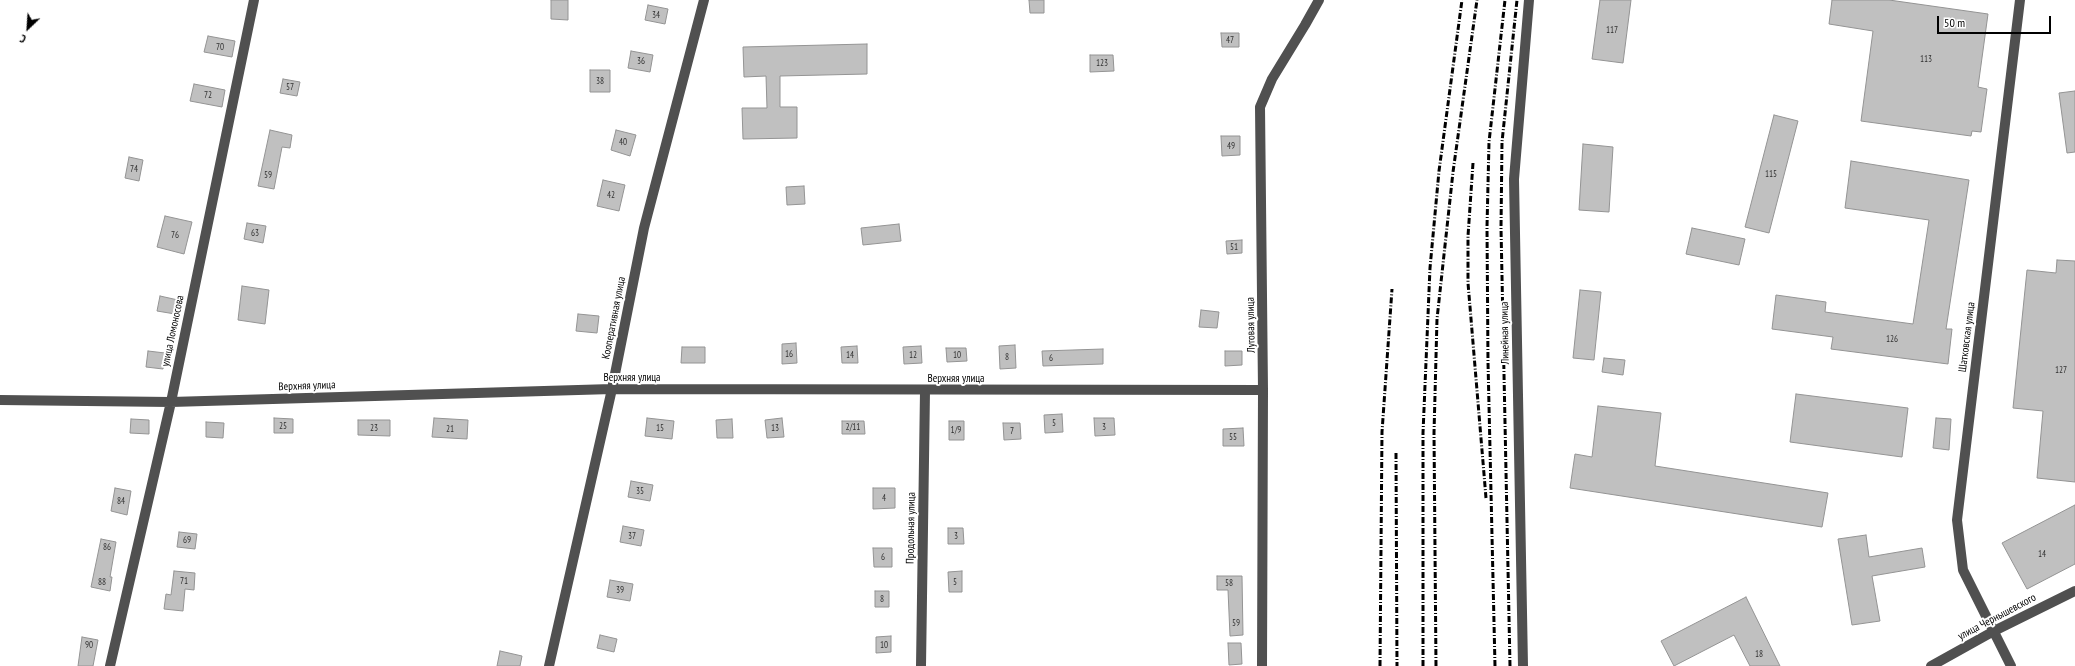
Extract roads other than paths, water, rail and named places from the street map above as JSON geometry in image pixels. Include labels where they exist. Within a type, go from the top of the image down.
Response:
[{"type":"street","name":"улица Ломоносова","points":[[110,666],[171,402],[254,0]]},
{"type":"street","name":"Кооперативная улица","points":[[549,666],[612,389],[644,228],[704,0]]},
{"type":"street","name":"Луговая улица","points":[[1262,666],[1264,390],[1260,107],[1272,79],[1305,26],[1319,0]]},
{"type":"street","name":"Линейная улица","points":[[1523,666],[1514,178],[1529,0]]},
{"type":"street","name":"Шатковская улица","points":[[2011,666],[1963,570],[1957,520],[2020,0]]},
{"type":"street","name":"Верхняя улица","points":[[0,400],[171,402],[612,389],[925,391],[1264,390]]},
{"type":"street","name":"Продольная улица","points":[[921,666],[925,391]]},
{"type":"street","name":"улица Чернышевского","points":[[1931,666],[1994,631],[2075,591]]},
{"type":"railway","points":[[1423,666],[1423,433],[1430,268],[1439,171],[1462,0]]},
{"type":"railway","points":[[1436,666],[1434,433],[1437,319],[1453,172],[1477,0]]},
{"type":"railway","points":[[1495,666],[1488,362],[1487,227],[1489,142],[1505,0]]},
{"type":"railway","points":[[1510,666],[1501,228],[1502,142],[1517,0]]},
{"type":"railway","points":[[1473,163],[1468,236],[1468,283],[1486,498]]},
{"type":"railway","points":[[1380,666],[1382,432],[1392,289]]},
{"type":"railway","points":[[1396,453],[1397,666]]}]
